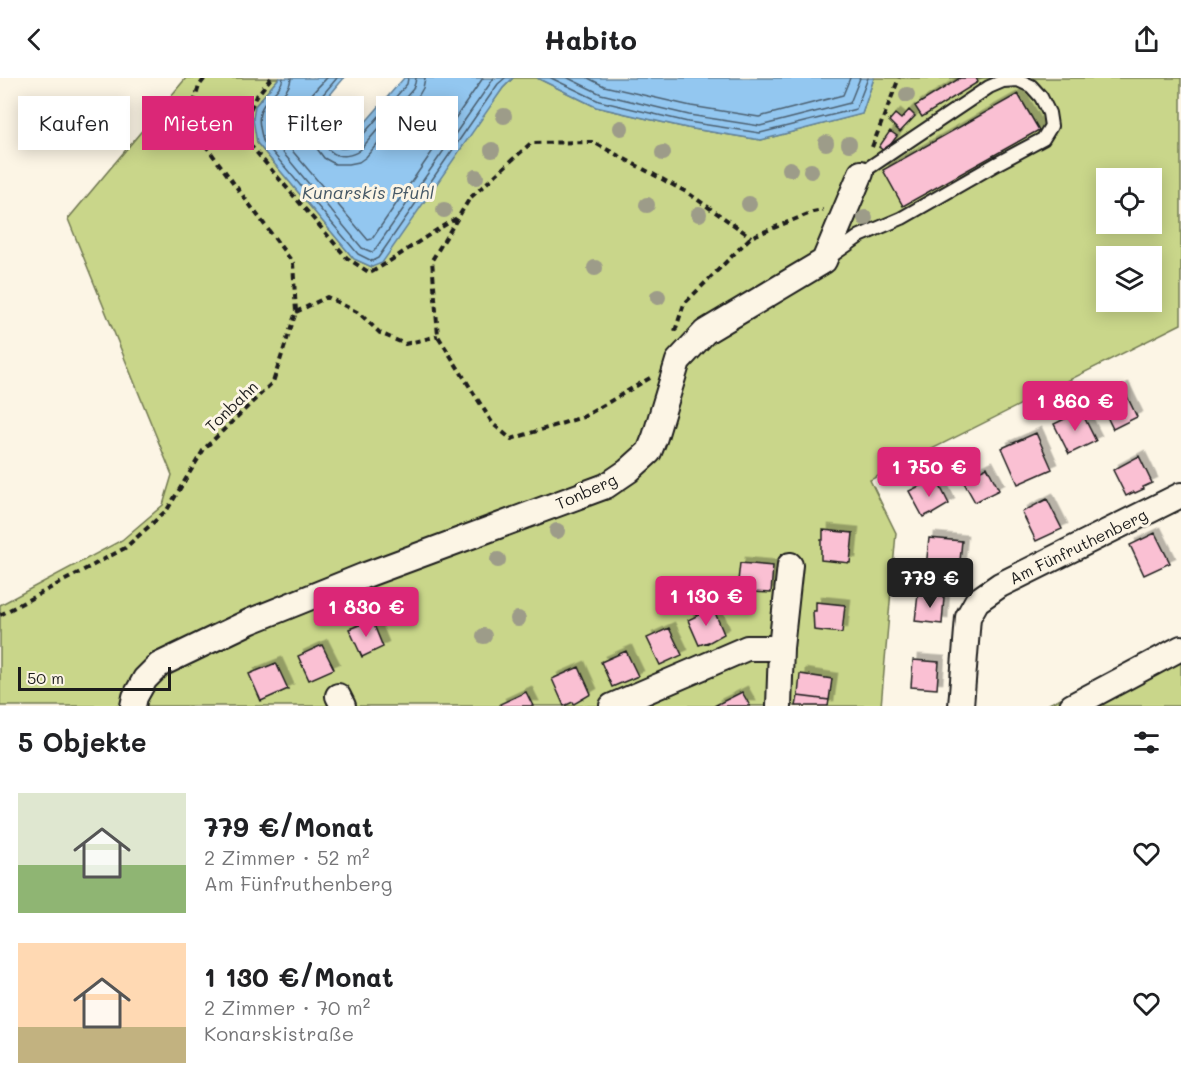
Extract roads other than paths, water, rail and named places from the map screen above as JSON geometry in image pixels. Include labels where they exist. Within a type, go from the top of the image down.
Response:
[{"type":"street","points":[[824,261],[861,173]]},
{"type":"street","name":"Tonberg","points":[[133,706],[135,697],[145,679],[159,665],[251,621],[363,576],[606,486],[649,453],[678,361],[705,332],[824,261]]},
{"type":"street","name":"Am Fünfruthenberg","points":[[961,706],[968,617],[977,601],[1000,585],[1181,495]]},
{"type":"street","points":[[779,706],[781,648],[790,565]]},
{"type":"street","points":[[616,705],[747,648],[781,648]]},
{"type":"street","points":[[1072,706],[1181,648]]},
{"type":"lane","points":[[824,261],[860,236],[902,218],[1043,139],[1051,126],[1049,113],[1041,97],[1031,86],[1018,80],[1003,81],[989,87],[861,173]]},
{"type":"water","name":"Kunarskis Pfuhl","points":[[279,78],[344,78],[329,96],[266,96],[266,150],[364,150],[364,124],[376,110],[376,150],[458,150],[458,96],[388,96],[404,78],[513,78],[503,88],[382,263],[372,267],[354,259],[257,143],[254,125],[255,106]]},
{"type":"water","points":[[537,78],[874,78],[862,114],[761,140],[687,128],[596,107]]}]
